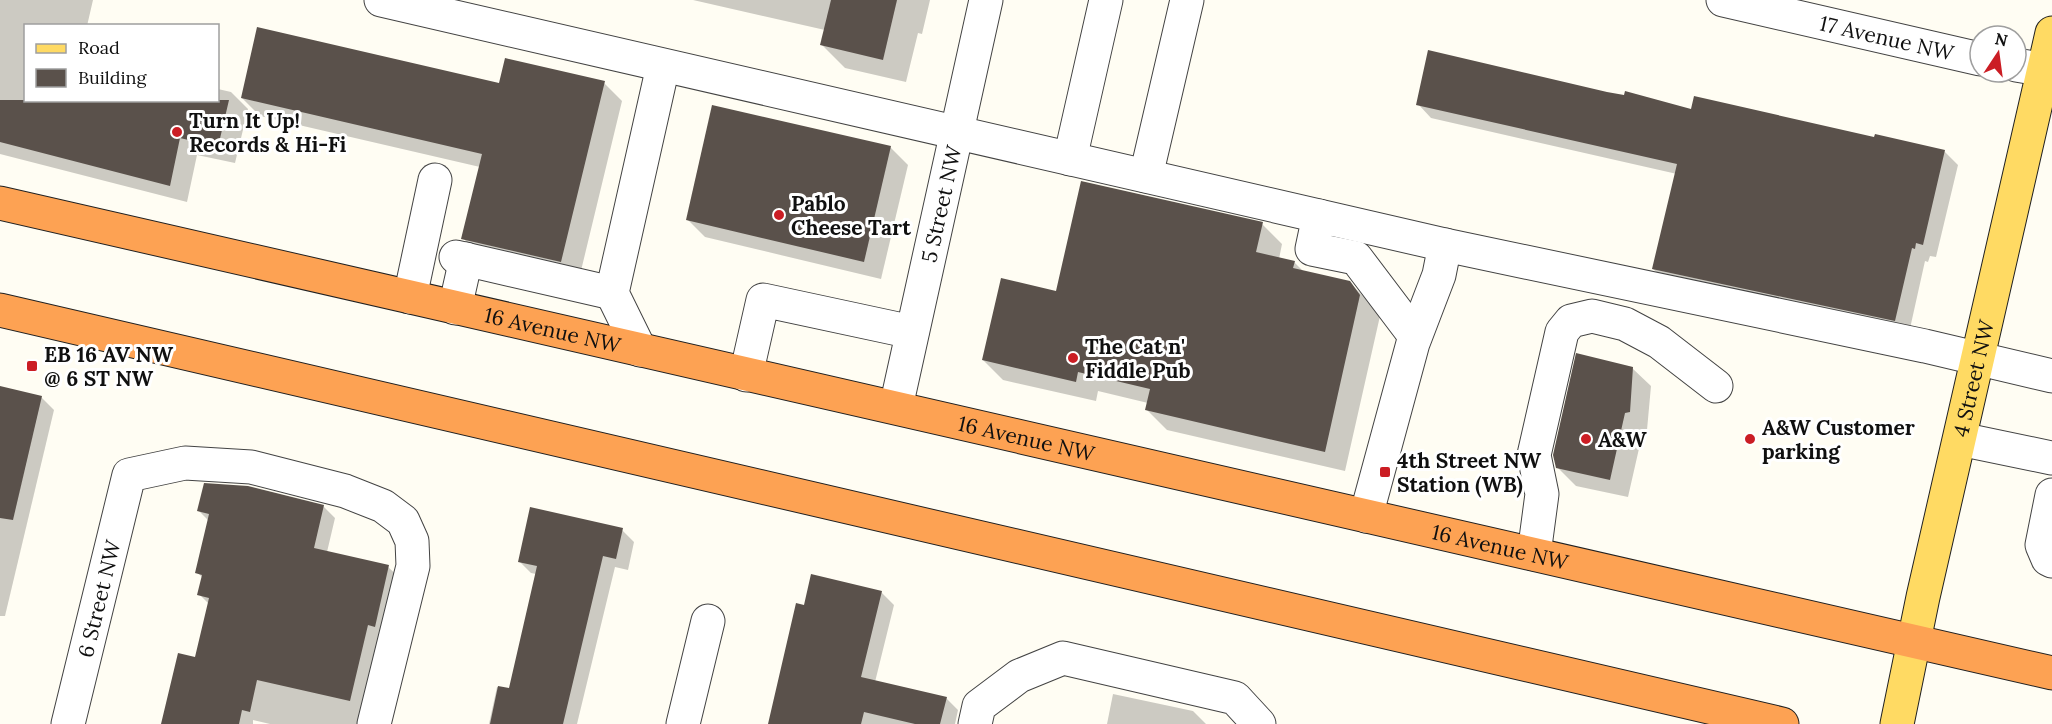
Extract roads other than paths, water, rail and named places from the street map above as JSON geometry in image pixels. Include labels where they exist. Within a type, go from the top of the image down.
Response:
[{"type":"highway","name":"16 Avenue NW","points":[[0,203],[2052,673]]},
{"type":"highway","points":[[0,310],[1782,724]]},
{"type":"main road","name":"4 Street NW","points":[[1897,724],[1960,439],[2037,69],[2052,33]]},
{"type":"street","points":[[381,0],[1446,245],[2052,375]]},
{"type":"street","name":"5 Street NW","points":[[896,407],[986,0]]},
{"type":"street","points":[[1070,159],[1106,0]]},
{"type":"street","points":[[1146,176],[1187,0]]},
{"type":"street","name":"17 Avenue NW","points":[[1723,0],[1968,56]]},
{"type":"street","points":[[640,350],[612,293],[663,66]]},
{"type":"street","points":[[410,297],[435,180]]},
{"type":"street","points":[[1319,216],[1312,249],[1356,258],[1415,336]]},
{"type":"street","points":[[1366,516],[1415,336],[1439,275],[1446,245]]},
{"type":"street","points":[[455,308],[461,258],[612,293]]},
{"type":"street","points":[[746,375],[763,300],[912,332]]},
{"type":"street","points":[[1534,554],[1542,494],[1534,455],[1562,332],[1571,321],[1592,316],[1625,324],[1659,342],[1716,386]]},
{"type":"street","points":[[1960,439],[2052,458]]},
{"type":"street","name":"6 Street NW","points":[[68,724],[129,475],[185,463],[252,467],[345,491],[383,506],[404,521],[411,541],[412,566],[374,724]]},
{"type":"street","points":[[2052,495],[2042,545],[2052,561]]},
{"type":"street","points":[[682,724],[708,621]]},
{"type":"street","points":[[975,724],[980,706],[1019,676],[1063,658],[1235,698],[1258,724]]},
{"type":"place","name":"Turn It Up! Records & Hi-Fi","points":[[177,132]]},
{"type":"place","name":"Pablo Cheese Tart","points":[[779,215]]},
{"type":"place","name":"The Cat n' Fiddle Pub","points":[[1073,358]]},
{"type":"place","name":"EB 16 AV NW @ 6 ST NW","points":[[32,366]]},
{"type":"place","name":"A&W","points":[[1586,439]]},
{"type":"place","name":"A&W Customer parking","points":[[1750,439]]},
{"type":"place","name":"4th Street NW Station (WB)","points":[[1385,472]]}]
